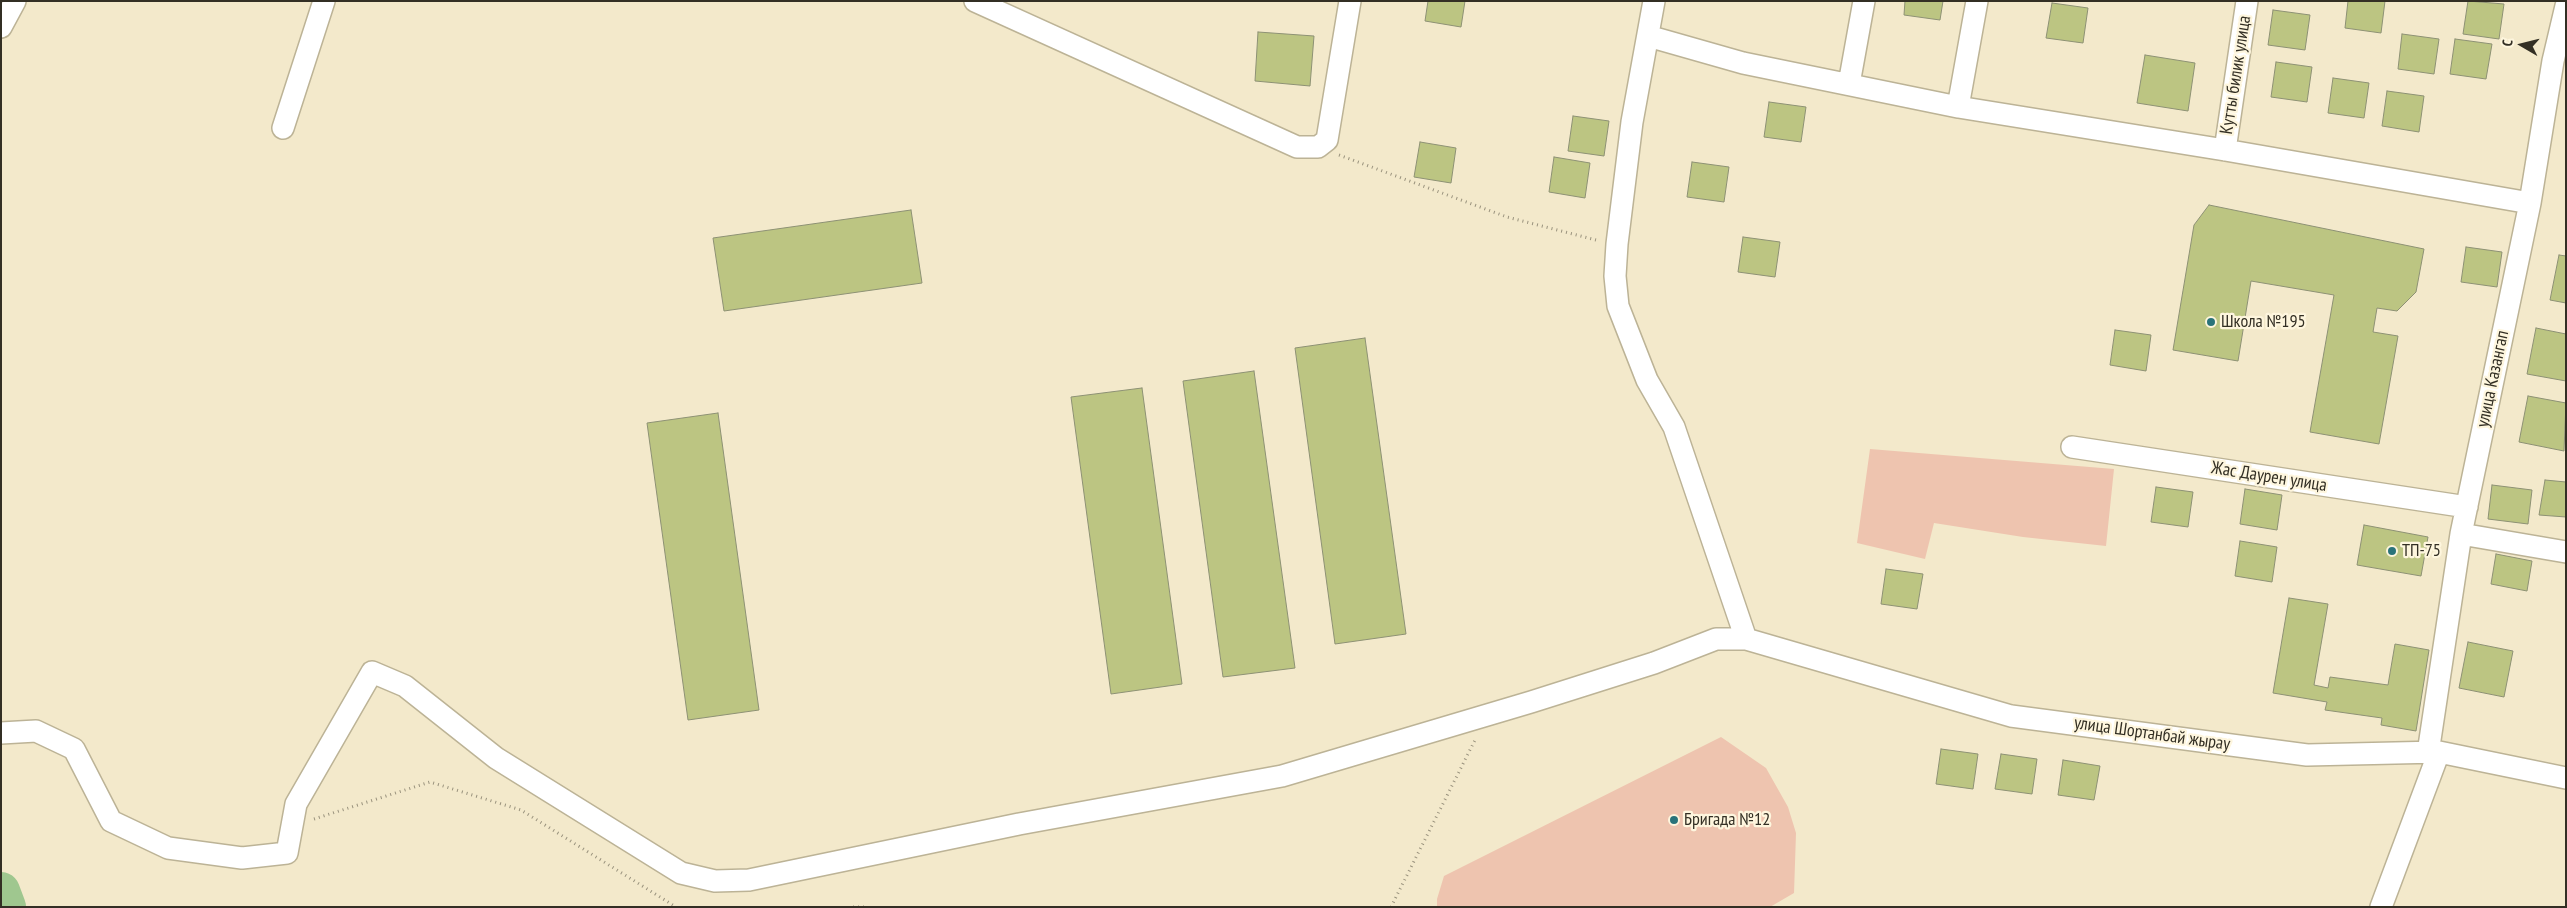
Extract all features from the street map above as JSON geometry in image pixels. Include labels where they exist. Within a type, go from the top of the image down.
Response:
[{"type":"street","points":[[1,27],[15,1]]},
{"type":"street","points":[[283,128],[324,1]]},
{"type":"street","points":[[985,3],[1296,148],[1318,147],[1327,140],[1350,1]]},
{"type":"street","points":[[1654,1],[1632,122],[1617,244],[1615,276],[1618,306],[1647,380],[1674,427],[1746,639]]},
{"type":"street","points":[[1849,84],[1864,1]]},
{"type":"street","points":[[1958,107],[1977,1]]},
{"type":"street","name":"Кутты билик улица","points":[[2225,150],[2248,1]]},
{"type":"street","name":"улица Казангап","points":[[2382,907],[2434,753],[2461,534],[2559,63],[2566,6]]},
{"type":"street","points":[[1648,36],[1743,62],[1958,107],[2225,150],[2530,204]]},
{"type":"street","name":"Жас Даурен улица","points":[[2072,447],[2467,507]]},
{"type":"street","points":[[2461,534],[2566,552]]},
{"type":"street","name":"улица Шортанбай жырау","points":[[292,825],[296,804],[372,672],[405,686],[496,758],[681,873],[715,881],[758,879],[1019,824],[1282,776],[1488,715],[1654,663],[1716,639],[1746,639],[2011,716],[2308,755],[2434,753],[2566,778]]},
{"type":"street","points":[[1,733],[36,731],[74,749],[111,821],[168,848],[242,858],[287,854],[292,825]]},
{"type":"path","points":[[1318,147],[1506,217],[1553,230],[1617,244]]},
{"type":"path","points":[[1391,907],[1488,715]]},
{"type":"path","points":[[292,825],[430,782],[520,810],[676,907]]},
{"type":"path","points":[[853,907],[866,907]]},
{"type":"shaded area","points":[[1870,449],[2114,469],[2106,546],[2023,537],[1934,523],[1925,559],[1857,543]]},
{"type":"shaded area","name":"Бригада №12","points":[[1721,737],[1766,768],[1788,807],[1796,833],[1794,893],[1770,907],[1437,907],[1437,899],[1444,876]]},
{"type":"building","points":[[1428,1],[1465,1],[1461,27],[1425,21]]},
{"type":"building","points":[[1905,1],[1943,1],[1940,20],[1904,15]]},
{"type":"building","points":[[2348,1],[2385,1],[2381,33],[2345,28]]},
{"type":"building","points":[[2468,1],[2504,4],[2499,39],[2463,34]]},
{"type":"building","points":[[2052,3],[2088,8],[2083,43],[2046,38]]},
{"type":"building","points":[[2273,10],[2310,15],[2305,50],[2268,45]]},
{"type":"building","points":[[1258,32],[1314,36],[1310,86],[1255,81]]},
{"type":"building","points":[[2402,34],[2439,39],[2434,74],[2398,69]]},
{"type":"building","points":[[2455,39],[2492,44],[2486,79],[2450,74]]},
{"type":"building","points":[[2145,55],[2195,63],[2188,111],[2137,103]]},
{"type":"building","points":[[2276,62],[2312,67],[2307,102],[2271,97]]},
{"type":"building","points":[[2333,78],[2369,83],[2364,118],[2328,113]]},
{"type":"building","points":[[2387,91],[2424,96],[2419,132],[2382,126]]},
{"type":"building","points":[[1769,102],[1806,107],[1801,142],[1764,137]]},
{"type":"building","points":[[1573,116],[1609,121],[1604,156],[1568,151]]},
{"type":"building","points":[[1420,142],[1456,148],[1451,183],[1414,177]]},
{"type":"building","points":[[1554,157],[1590,163],[1585,198],[1549,192]]},
{"type":"building","points":[[1692,162],[1729,167],[1724,202],[1687,197]]},
{"type":"building","name":"Школа №195","points":[[2209,205],[2424,249],[2416,292],[2397,311],[2377,308],[2373,332],[2398,336],[2379,444],[2310,432],[2334,295],[2251,281],[2238,361],[2173,350],[2194,225]]},
{"type":"building","points":[[911,210],[922,283],[724,311],[713,238]]},
{"type":"building","points":[[1743,237],[1780,242],[1775,277],[1738,272]]},
{"type":"building","points":[[2466,247],[2502,252],[2497,287],[2461,282]]},
{"type":"building","points":[[2559,255],[2566,256],[2566,303],[2550,300]]},
{"type":"building","points":[[2536,328],[2566,334],[2566,381],[2527,374]]},
{"type":"building","points":[[2115,330],[2151,335],[2146,371],[2110,365]]},
{"type":"building","points":[[1365,338],[1406,634],[1335,644],[1295,348]]},
{"type":"building","points":[[1254,371],[1295,668],[1223,677],[1183,381]]},
{"type":"building","points":[[1142,388],[1182,684],[1111,694],[1071,397]]},
{"type":"building","points":[[2528,396],[2566,403],[2564,451],[2519,442]]},
{"type":"building","points":[[718,413],[759,710],[688,720],[647,423]]},
{"type":"building","points":[[2545,480],[2566,482],[2566,517],[2539,515]]},
{"type":"building","points":[[2492,485],[2532,490],[2528,524],[2488,519]]},
{"type":"building","points":[[2156,487],[2193,492],[2188,527],[2151,522]]},
{"type":"building","points":[[2245,489],[2282,495],[2277,530],[2240,524]]},
{"type":"building","name":"ТП-75","points":[[2364,525],[2428,537],[2421,576],[2357,565]]},
{"type":"building","points":[[2240,541],[2277,547],[2272,582],[2235,576]]},
{"type":"building","points":[[2496,554],[2532,561],[2527,591],[2491,584]]},
{"type":"building","points":[[1886,569],[1923,574],[1917,609],[1881,604]]},
{"type":"building","points":[[2289,598],[2328,604],[2314,685],[2328,688],[2330,677],[2388,685],[2395,644],[2429,650],[2416,731],[2381,725],[2382,718],[2325,710],[2327,702],[2273,693]]},
{"type":"building","points":[[2468,642],[2513,651],[2504,697],[2459,688]]},
{"type":"building","points":[[1941,749],[1978,754],[1973,789],[1936,784]]},
{"type":"building","points":[[2001,754],[2037,759],[2032,794],[1995,789]]},
{"type":"building","points":[[2063,760],[2100,766],[2094,800],[2058,795]]},
{"type":"waterway","points":[[1,891],[7,907]]},
{"type":"place","name":"Школа №195","points":[[2211,322]]},
{"type":"place","name":"ТП-75","points":[[2392,551]]},
{"type":"place","name":"Бригада №12","points":[[1674,820]]}]
